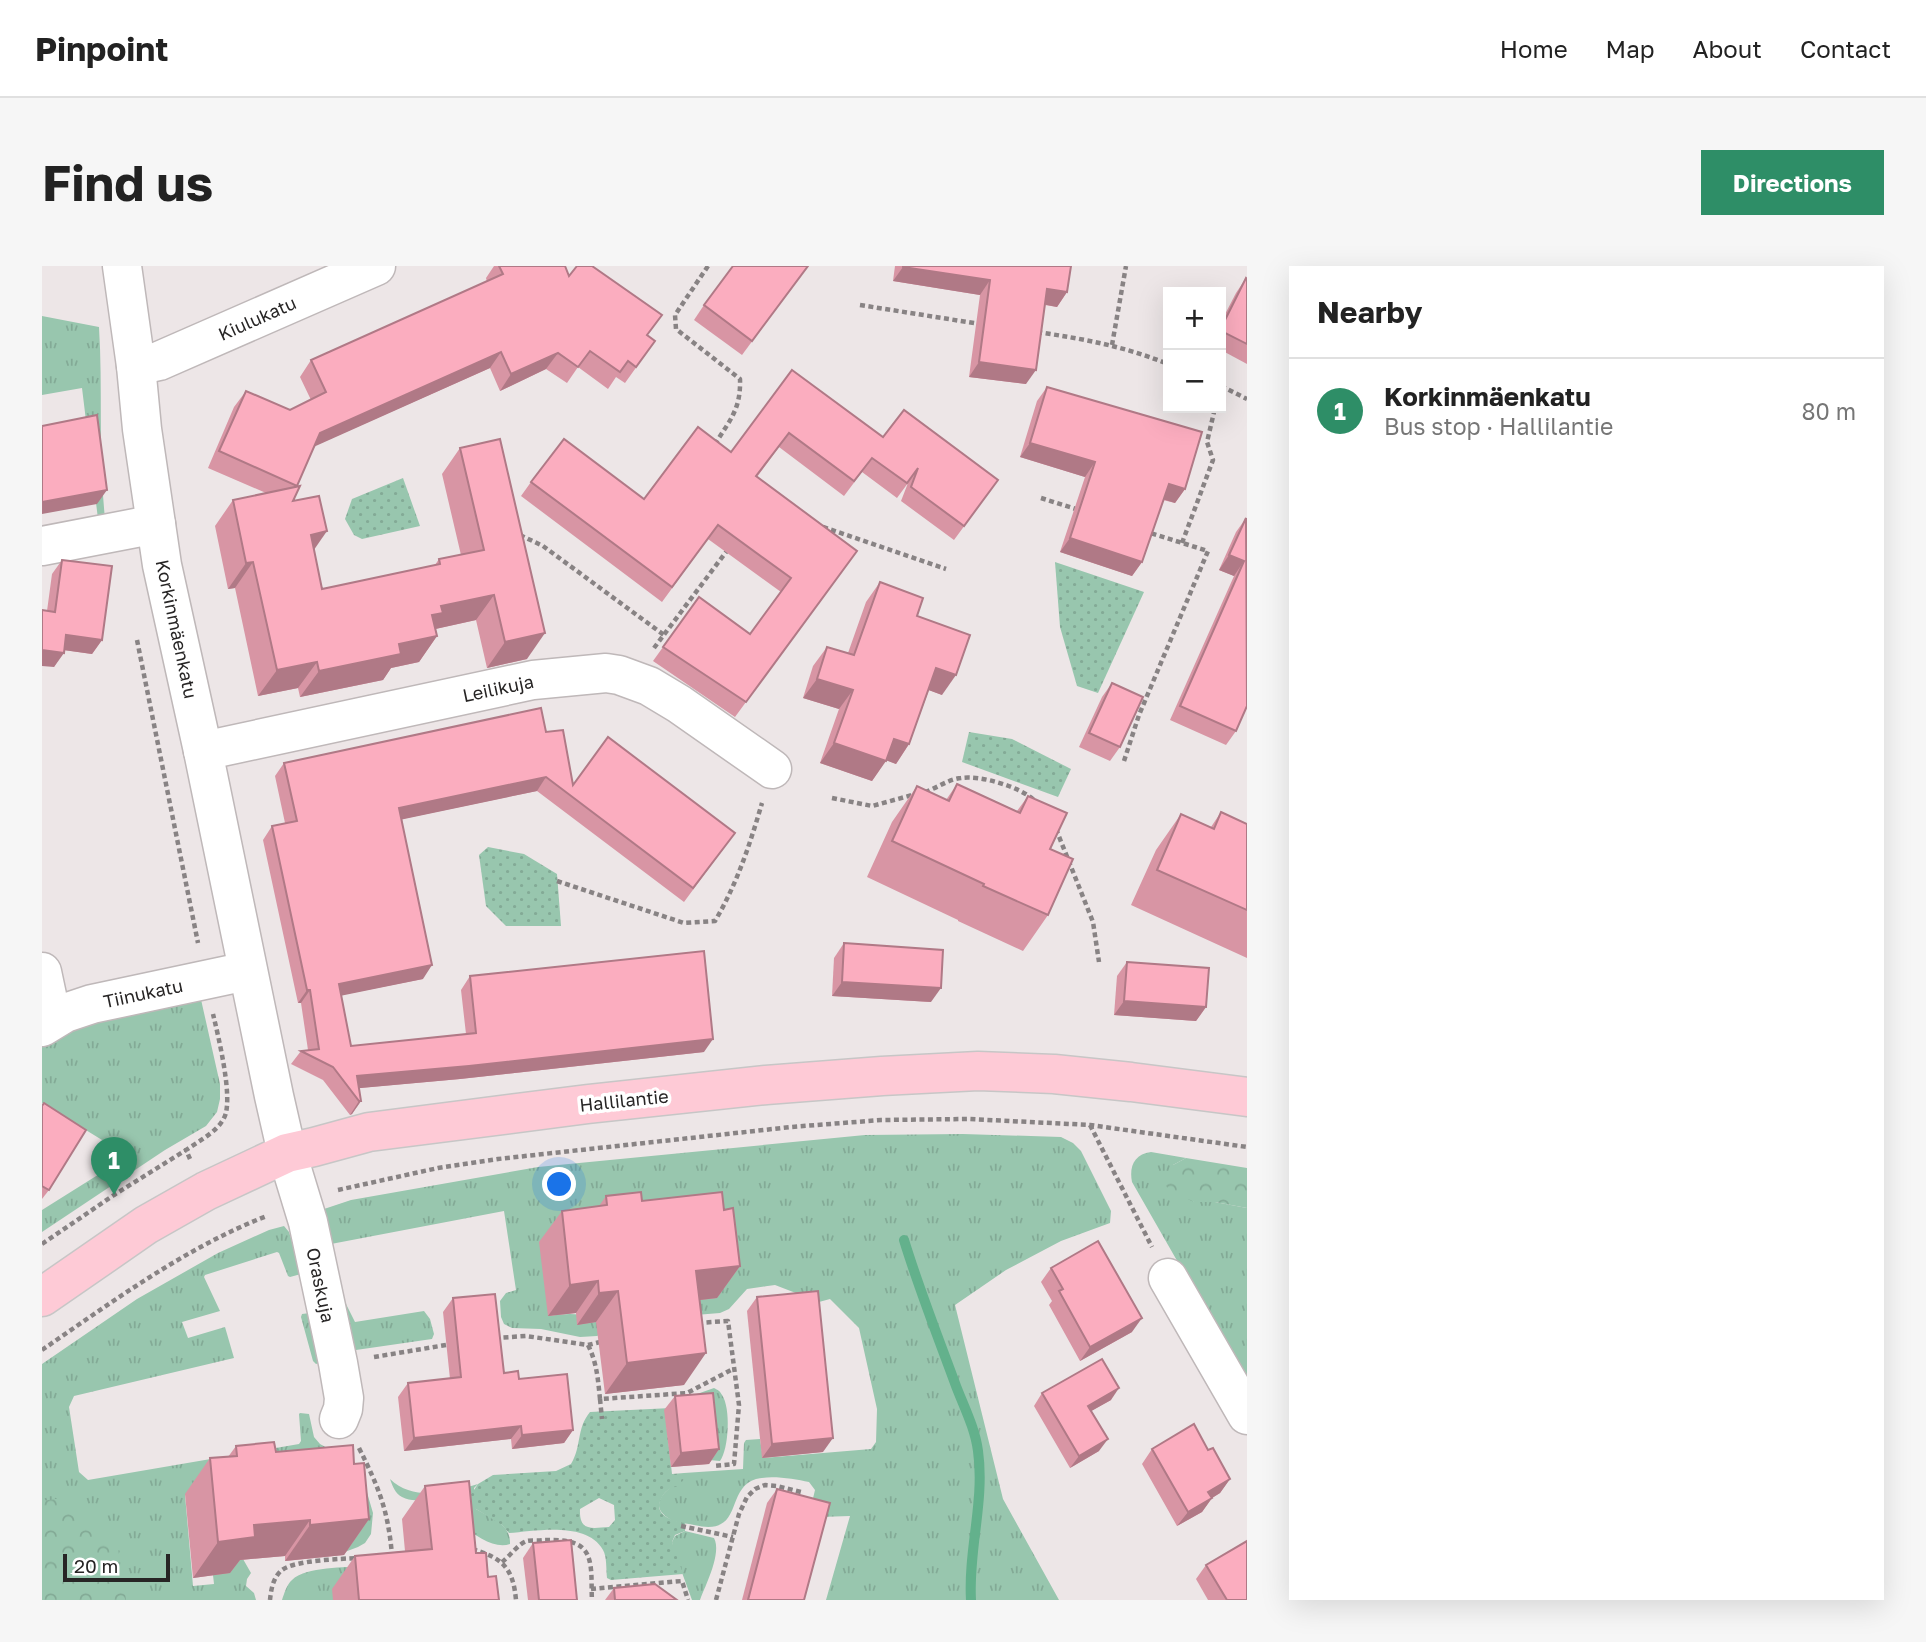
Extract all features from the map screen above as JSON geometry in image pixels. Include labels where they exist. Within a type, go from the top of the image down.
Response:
[{"type":"main road","name":"Hallilantie","points":[[42,1297],[146,1225],[206,1191],[287,1153],[369,1132],[766,1085],[978,1072],[1054,1074],[1247,1097]]},
{"type":"street","name":"Korkinmäenkatu","points":[[122,266],[162,565],[287,1153]]},
{"type":"street","name":"Kiulukatu","points":[[136,366],[159,361],[376,266]]},
{"type":"street","points":[[42,545],[156,524]]},
{"type":"street","name":"Leilikuja","points":[[203,751],[533,680],[606,673],[620,675],[649,686],[772,769]]},
{"type":"street","name":"Tiinukatu","points":[[47,1023],[65,1013],[92,1004],[247,971]]},
{"type":"street","points":[[42,972],[47,1023]]},
{"type":"street","name":"Oraskuja","points":[[287,1153],[303,1203],[338,1363],[344,1398],[341,1414]]},
{"type":"street","points":[[1168,1278],[1247,1415]]},
{"type":"path","points":[[708,266],[675,315],[676,329],[740,379],[738,407],[712,448]]},
{"type":"path","points":[[1112,345],[1126,266]]},
{"type":"path","points":[[860,305],[981,324]]},
{"type":"path","points":[[1034,332],[1112,345],[1163,362]]},
{"type":"path","points":[[1226,388],[1247,399]]},
{"type":"path","points":[[1182,543],[1213,460],[1207,442],[1214,413]]},
{"type":"path","points":[[1041,498],[1080,510]]},
{"type":"path","points":[[815,524],[946,569]]},
{"type":"path","points":[[1125,761],[1139,715],[1208,551],[1144,531]]},
{"type":"path","points":[[520,535],[543,546],[664,635]]},
{"type":"path","points":[[631,679],[730,547]]},
{"type":"path","points":[[42,1244],[212,1132],[224,1119],[229,1104],[220,1048],[136,638]]},
{"type":"path","points":[[557,881],[684,923],[715,921],[726,903],[750,845],[772,769]]},
{"type":"path","points":[[832,798],[872,806],[930,790],[960,778],[985,779],[1027,793],[1043,808]]},
{"type":"path","points":[[1055,828],[1093,922],[1100,962]]},
{"type":"path","points":[[42,1350],[126,1293],[206,1244],[255,1221],[322,1194],[438,1168],[791,1127],[881,1120],[969,1119],[1090,1125],[1247,1147]]},
{"type":"path","points":[[1090,1125],[1168,1278]]},
{"type":"path","points":[[186,1150],[229,1234]]},
{"type":"path","points":[[687,1324],[729,1321],[739,1405],[734,1464],[714,1466]]},
{"type":"path","points":[[482,1340],[526,1336],[588,1345],[614,1338]]},
{"type":"path","points":[[338,1363],[454,1344]]},
{"type":"path","points":[[588,1345],[597,1370],[602,1419]]},
{"type":"path","points":[[600,1399],[687,1393],[734,1369]]},
{"type":"path","points":[[341,1414],[385,1505],[392,1555],[405,1553]]},
{"type":"path","points":[[716,1600],[739,1514],[747,1497],[755,1489],[765,1485],[801,1492]]},
{"type":"path","points":[[681,1526],[733,1537]]},
{"type":"path","points":[[502,1562],[528,1541],[568,1541],[582,1547],[587,1553],[592,1600]]},
{"type":"path","points":[[464,1549],[487,1554],[502,1562],[512,1575],[516,1600]]},
{"type":"path","points":[[270,1600],[275,1579],[282,1569],[311,1562],[365,1557]]},
{"type":"path","points":[[591,1589],[682,1581],[688,1600]]},
{"type":"green space","points":[[42,316],[99,327],[105,518],[98,519],[82,388],[42,395]]},
{"type":"green space","points":[[403,478],[420,526],[362,539],[354,535],[345,519],[352,499]]},
{"type":"green space","points":[[1055,562],[1144,592],[1098,693],[1077,686],[1060,627]]},
{"type":"green space","points":[[969,732],[1012,739],[1071,769],[1058,797],[962,762]]},
{"type":"green space","points":[[488,847],[524,854],[557,874],[561,926],[506,926],[486,906],[479,855]]},
{"type":"green space","points":[[200,995],[220,1084],[217,1112],[206,1126],[42,1232],[42,1210],[128,1156],[42,1103],[42,1044],[60,1032]]},
{"type":"green space","points":[[865,1135],[1061,1137],[1073,1143],[1081,1151],[1111,1211],[1110,1223],[1061,1241],[1006,1270],[955,1305],[1003,1499],[1059,1600],[826,1600],[850,1516],[809,1515],[815,1490],[809,1482],[776,1477],[756,1479],[746,1484],[740,1492],[728,1518],[721,1524],[710,1527],[674,1521],[662,1512],[659,1505],[662,1496],[684,1479],[684,1473],[743,1469],[746,1440],[760,1439],[763,1458],[871,1449],[876,1442],[877,1409],[859,1328],[830,1299],[808,1305],[801,1295],[775,1285],[747,1289],[729,1309],[720,1313],[659,1318],[706,1281],[548,1316],[581,1315],[611,1330],[597,1336],[580,1337],[541,1329],[512,1328],[504,1324],[501,1317],[500,1301],[506,1293],[516,1290],[504,1211],[331,1244],[321,1210],[351,1200],[538,1167]]},
{"type":"green space","points":[[1151,1152],[1186,1158],[1173,1165],[1194,1202],[1215,1202],[1247,1208],[1247,1383],[1132,1182],[1134,1162],[1140,1155]]},
{"type":"green space","points":[[1186,1158],[1247,1168],[1247,1208],[1215,1202],[1194,1202],[1168,1190],[1164,1180],[1173,1165]]},
{"type":"green space","points":[[284,1226],[289,1232],[301,1274],[288,1276],[277,1252],[205,1275],[220,1311],[182,1322],[188,1338],[225,1327],[234,1358],[74,1396],[69,1407],[79,1472],[88,1480],[299,1444],[299,1414],[309,1414],[314,1437],[329,1449],[366,1489],[373,1513],[371,1534],[365,1543],[334,1556],[185,1495],[193,1586],[214,1584],[213,1575],[229,1561],[243,1559],[251,1573],[246,1586],[254,1593],[256,1600],[42,1600],[42,1364],[137,1299],[218,1253]]},
{"type":"green space","points":[[346,1304],[355,1322],[424,1311],[430,1319],[434,1334],[432,1339],[356,1350],[351,1347],[341,1305]]},
{"type":"green space","points":[[310,1313],[322,1362],[316,1364],[301,1317],[302,1314]]},
{"type":"green space","points":[[714,1388],[725,1401],[728,1418],[727,1438],[720,1461],[709,1460],[695,1397]]},
{"type":"green space","points":[[671,1408],[665,1412],[672,1474],[684,1473],[684,1479],[679,1486],[666,1491],[659,1505],[666,1516],[685,1523],[685,1531],[675,1535],[672,1542],[683,1574],[611,1580],[607,1578],[603,1550],[585,1535],[560,1530],[509,1533],[471,1503],[470,1496],[478,1484],[493,1475],[556,1471],[571,1464],[583,1425],[590,1412]],"holes":[[[599,1498],[614,1505],[615,1520],[609,1527],[588,1527],[582,1522],[580,1509]]]},
{"type":"green space","points":[[390,1479],[410,1491],[421,1493],[444,1492],[478,1484],[474,1488],[476,1509],[504,1527],[510,1544],[500,1545],[479,1537],[429,1502],[402,1497],[396,1492]]},
{"type":"green space","points":[[62,1498],[92,1516],[118,1548],[126,1600],[42,1600],[42,1501]]},
{"type":"green space","points":[[685,1531],[714,1538],[716,1544],[712,1569],[700,1600],[692,1600],[673,1548],[675,1536]]},
{"type":"green space","points":[[365,1566],[348,1598],[282,1600],[289,1584],[298,1575],[316,1570]]},
{"type":"building","points":[[499,266],[565,266],[569,276],[577,266],[592,266],[662,315],[647,335],[655,341],[636,367],[628,361],[620,372],[590,351],[578,367],[558,353],[511,374],[501,352],[320,433],[297,486],[219,451],[246,391],[290,410],[326,392],[311,360],[503,274]]},
{"type":"building","points":[[733,266],[808,266],[752,341],[704,305]]},
{"type":"building","points":[[903,266],[1071,266],[1067,292],[1047,289],[1036,370],[979,362],[990,280]]},
{"type":"building","points":[[1246,278],[1247,344],[1226,334],[1226,318]]},
{"type":"building","points":[[792,370],[883,437],[904,410],[998,480],[964,526],[911,487],[918,468],[907,483],[872,458],[854,481],[789,433],[756,476],[857,551],[746,702],[663,647],[699,597],[750,634],[791,578],[718,525],[672,587],[531,482],[564,439],[644,499],[698,427],[731,452]]},
{"type":"building","points":[[1047,387],[1202,432],[1185,489],[1169,484],[1142,562],[1070,538],[1095,462],[1030,443]]},
{"type":"building","points":[[97,415],[107,490],[42,502],[42,426]]},
{"type":"building","points":[[500,439],[545,633],[505,642],[494,595],[441,606],[443,613],[432,615],[437,636],[399,644],[401,654],[319,671],[317,662],[277,670],[253,562],[246,563],[233,500],[300,486],[293,501],[319,496],[327,531],[311,535],[322,589],[440,564],[439,559],[484,550],[460,448]]},
{"type":"building","points":[[1246,518],[1247,706],[1236,731],[1180,706],[1244,561],[1229,555]]},
{"type":"building","points":[[62,560],[112,566],[102,640],[66,635],[64,653],[42,650],[42,610],[55,612]]},
{"type":"building","points":[[880,582],[923,598],[917,616],[970,635],[956,675],[936,668],[909,744],[894,739],[886,761],[834,743],[853,690],[817,679],[827,647],[854,655]]},
{"type":"building","points":[[1112,683],[1143,697],[1120,747],[1089,733]]},
{"type":"building","points":[[541,708],[546,732],[563,730],[573,785],[608,737],[735,833],[693,888],[546,777],[399,808],[432,965],[339,984],[351,1046],[476,1033],[470,976],[704,951],[713,1039],[357,1076],[359,1101],[333,1067],[301,1051],[319,1049],[310,990],[307,990],[272,826],[297,821],[284,763]]},
{"type":"building","points":[[957,784],[1020,813],[1028,796],[1067,813],[1050,849],[1073,859],[1048,915],[892,841],[917,786],[949,801]]},
{"type":"building","points":[[1221,812],[1247,824],[1247,910],[1157,870],[1181,814],[1214,829]]},
{"type":"building","points":[[844,943],[943,950],[941,988],[842,982]]},
{"type":"building","points":[[1127,962],[1209,968],[1206,1007],[1124,1001]]},
{"type":"building","points":[[44,1103],[86,1130],[49,1190],[42,1186]]},
{"type":"building","points":[[641,1192],[642,1201],[722,1192],[724,1210],[733,1208],[740,1266],[696,1271],[706,1353],[627,1363],[618,1291],[599,1293],[598,1281],[570,1285],[562,1211],[607,1205],[606,1196]]},
{"type":"building","points":[[1098,1241],[1142,1318],[1090,1347],[1059,1291],[1063,1289],[1051,1268]]},
{"type":"building","points":[[818,1291],[833,1438],[772,1444],[757,1297]]},
{"type":"building","points":[[495,1294],[504,1373],[518,1371],[519,1379],[567,1374],[573,1430],[522,1435],[521,1426],[414,1438],[408,1383],[461,1377],[453,1298]]},
{"type":"building","points":[[1102,1359],[1119,1388],[1088,1406],[1108,1439],[1079,1456],[1042,1393]]},
{"type":"building","points":[[713,1393],[719,1449],[681,1453],[675,1396]]},
{"type":"building","points":[[1194,1424],[1208,1450],[1213,1448],[1230,1479],[1208,1492],[1212,1498],[1188,1512],[1152,1449]]},
{"type":"building","points":[[274,1442],[276,1452],[353,1445],[354,1464],[364,1463],[369,1519],[310,1525],[310,1520],[254,1525],[255,1537],[218,1542],[210,1458],[237,1456],[236,1446]]},
{"type":"building","points":[[469,1481],[476,1553],[486,1553],[488,1577],[496,1576],[499,1600],[359,1600],[355,1556],[432,1549],[425,1486]]},
{"type":"building","points":[[777,1489],[830,1503],[804,1600],[748,1600]]},
{"type":"building","points":[[571,1540],[577,1600],[539,1600],[533,1543]]},
{"type":"building","points":[[1247,1541],[1247,1600],[1227,1600],[1206,1565]]},
{"type":"building","points":[[655,1584],[677,1600],[615,1600],[614,1588]]},
{"type":"waterway","points":[[904,1240],[977,1442],[980,1470],[971,1600]]},
{"type":"place","name":"Korkinmäenkatu","points":[[114,1195]]}]
